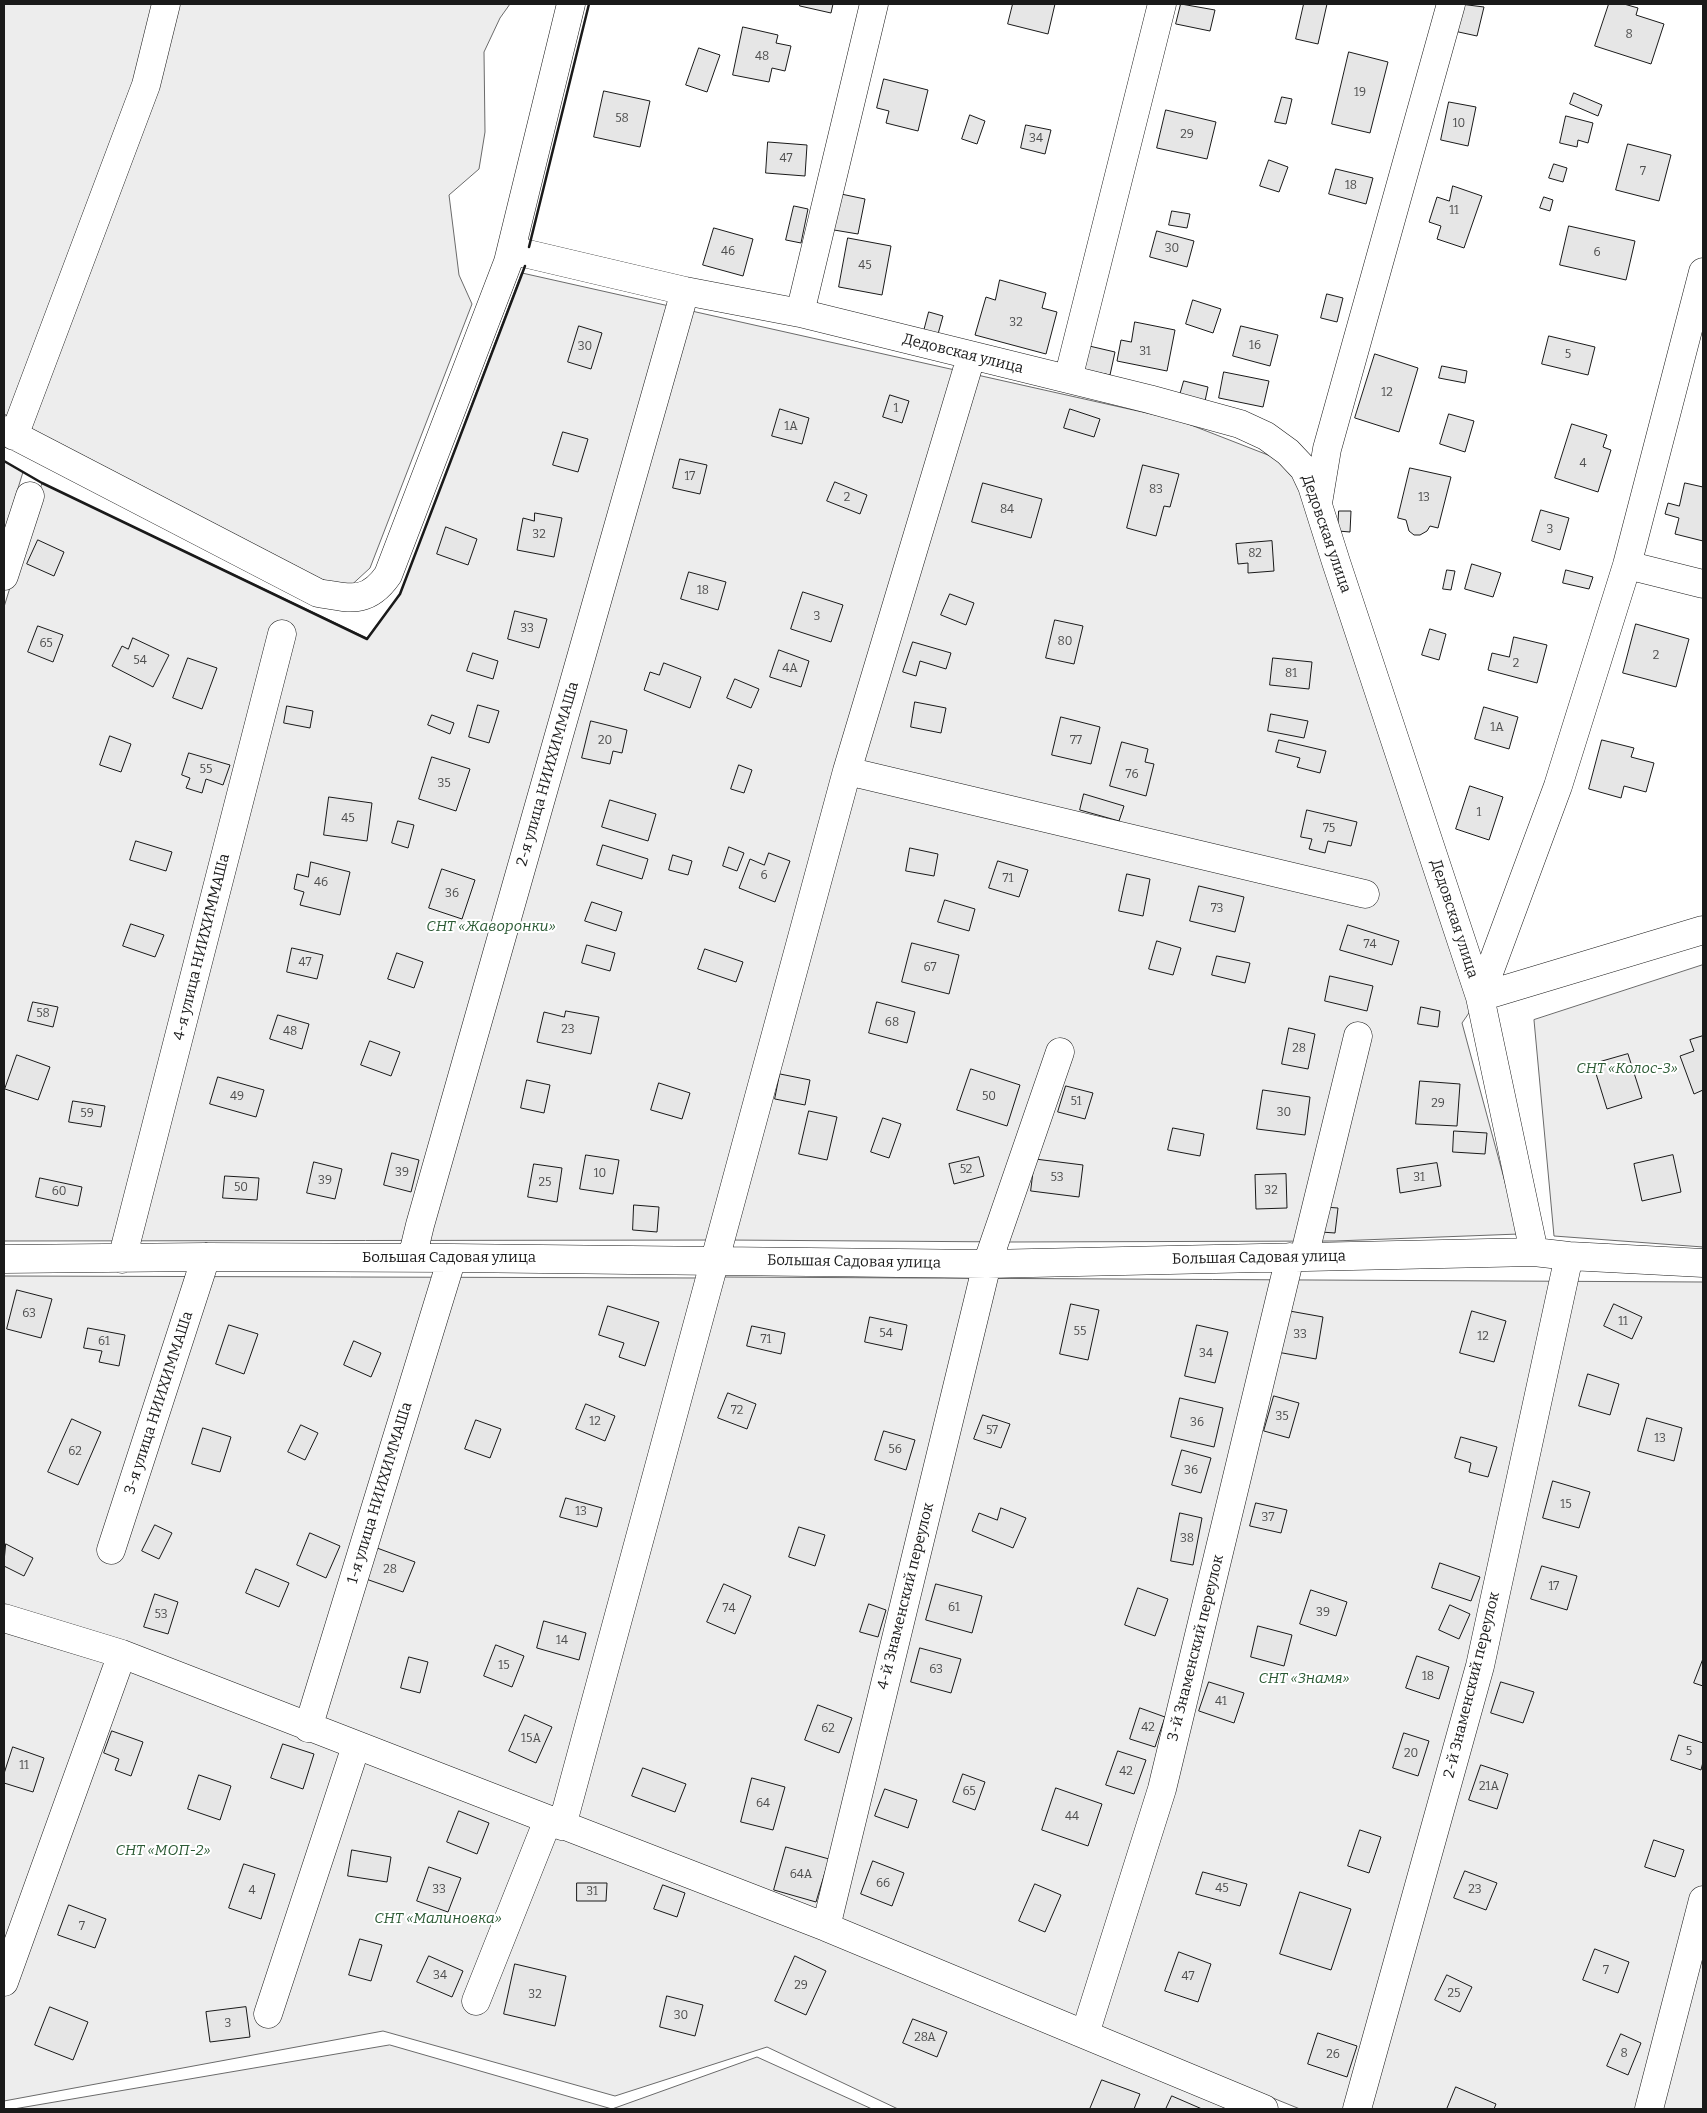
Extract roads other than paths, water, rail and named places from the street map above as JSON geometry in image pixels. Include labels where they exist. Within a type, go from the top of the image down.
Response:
[{"type":"street","points":[[166,4],[146,85],[9,433],[318,593],[356,599],[368,595],[380,587],[388,576],[508,262],[571,4]]},
{"type":"street","points":[[800,313],[874,4]]},
{"type":"street","points":[[1068,379],[1162,4]]},
{"type":"street","points":[[1318,503],[1328,450],[1452,4]]},
{"type":"street","name":"Дедовская улица","points":[[511,250],[685,291],[800,313],[1210,415],[1240,424],[1266,436],[1288,452],[1304,469],[1318,503],[1480,996],[1534,1252]]},
{"type":"street","points":[[1480,996],[1558,786],[1627,565],[1703,272]]},
{"type":"street","name":"2-я улица НИИХИММАШа","points":[[412,1258],[685,291]]},
{"type":"street","points":[[476,2001],[555,1823],[714,1260],[847,771],[971,357]]},
{"type":"street","points":[[4,576],[30,496]]},
{"type":"street","points":[[1627,565],[1703,584]]},
{"type":"street","name":"4-я улица НИИХИММАШа","points":[[122,1259],[282,634]]},
{"type":"street","points":[[847,771],[1365,894]]},
{"type":"street","points":[[1480,996],[1703,930]]},
{"type":"street","name":"3-й Знаменский переулок","points":[[1085,2034],[1162,1789],[1297,1257],[1358,1036]]},
{"type":"street","name":"4-й Знаменский переулок","points":[[826,1928],[987,1264],[1060,1052]]},
{"type":"street","name":"Большая Садовая улица","points":[[4,1259],[206,1257],[452,1258],[987,1264],[1534,1252],[1569,1256],[1703,1263]]},
{"type":"street","name":"2-й Знаменский переулок","points":[[1357,2109],[1480,1666],[1569,1256]]},
{"type":"street","name":"3-я улица НИИХИММАШа","points":[[111,1550],[206,1257]]},
{"type":"street","name":"1-я улица НИИХИММАШа","points":[[308,1728],[452,1258]]},
{"type":"street","points":[[4,1618],[122,1654],[826,1928],[1264,2109]]},
{"type":"street","points":[[4,1982],[122,1654]]},
{"type":"street","points":[[268,2014],[356,1746]]},
{"type":"street","points":[[1657,2107],[1703,1900]]},
{"type":"park label","name":"СНТ «Жаворонки»","points":[[491,927]]},
{"type":"park label","name":"СНТ «Колос-3»","points":[[1627,1069]]},
{"type":"park label","name":"СНТ «Знамя»","points":[[1304,1679]]},
{"type":"park label","name":"СНТ «МОП-2»","points":[[163,1851]]},
{"type":"park label","name":"СНТ «Малиновка»","points":[[438,1919]]}]
